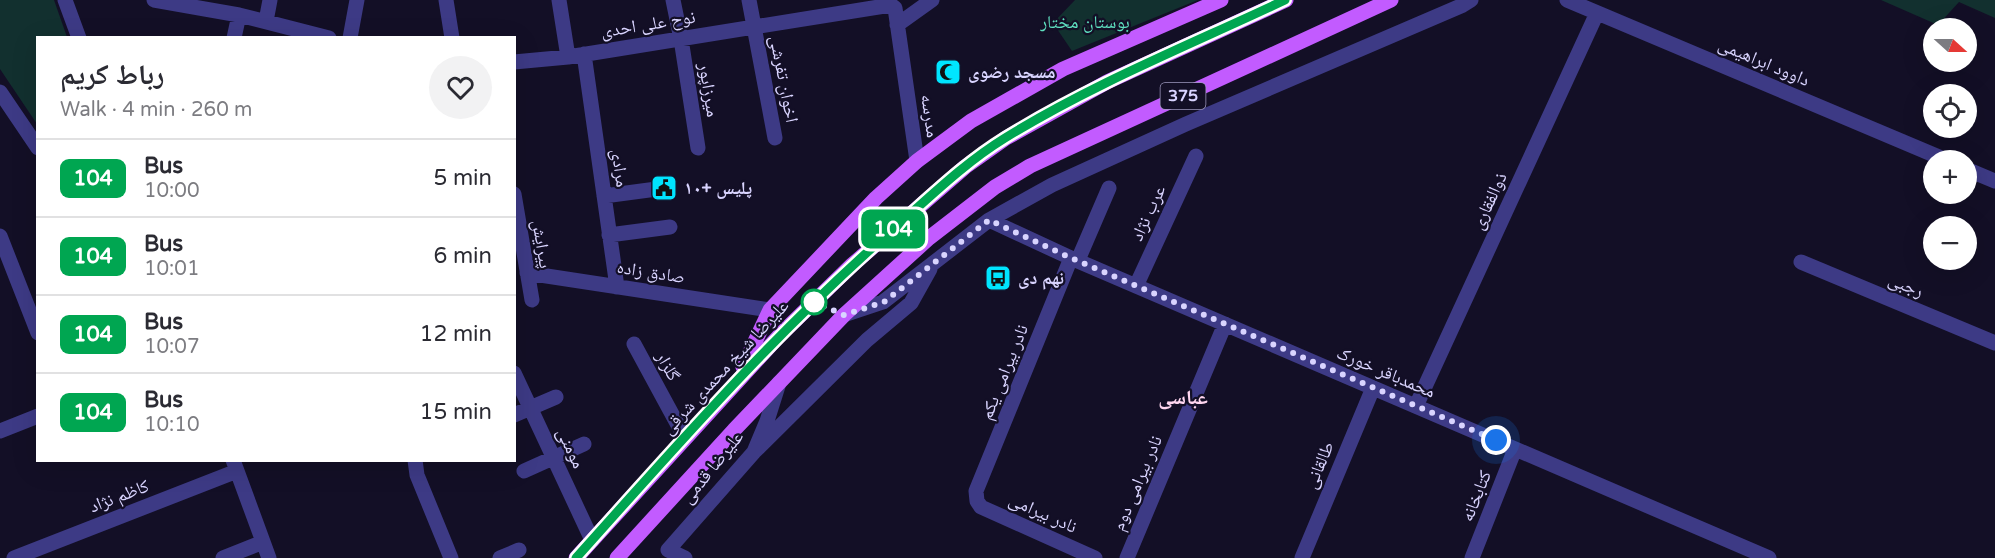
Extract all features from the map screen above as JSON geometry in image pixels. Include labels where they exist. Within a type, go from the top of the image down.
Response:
[{"type":"main road","points":[[738,381],[770,310],[876,198],[917,161],[971,121],[1064,69],[1221,0]]},
{"type":"main road","name":"علیرضا شیخ محمدی شرقی","points":[[576,558],[779,336],[852,265],[964,167],[1006,138],[1107,82],[1286,0]]},
{"type":"main road","name":"375","points":[[617,558],[778,383],[844,315],[929,238],[979,199],[1030,166],[1391,0]]},
{"type":"street","points":[[66,0],[78,36]]},
{"type":"street","points":[[154,0],[179,2],[322,36]]},
{"type":"street","points":[[266,21],[270,0]]},
{"type":"street","points":[[350,36],[357,0]]},
{"type":"street","points":[[447,0],[452,36]]},
{"type":"street","points":[[559,0],[568,57]]},
{"type":"street","name":"میرزاپور","points":[[673,0],[698,148]]},
{"type":"street","name":"اخوان تفرشی","points":[[749,0],[775,138]]},
{"type":"street","points":[[897,25],[932,0]]},
{"type":"street","points":[[844,315],[884,302],[989,220],[1062,180],[1186,124],[1463,6],[1471,0]]},
{"type":"street","name":"داوود ابراهیمی","points":[[1567,0],[1923,150]]},
{"type":"street","name":"نوح علی احدی","points":[[516,62],[568,57],[754,28],[859,5],[893,6]]},
{"type":"street","name":"مدرسه","points":[[893,6],[917,161]]},
{"type":"street","name":"ذوالفقاری","points":[[1416,406],[1597,13]]},
{"type":"street","points":[[234,36],[238,15]]},
{"type":"street","name":"مرادی","points":[[584,54],[616,287]]},
{"type":"street","points":[[0,92],[36,145]]},
{"type":"street","name":"عرب نژاد","points":[[1136,286],[1196,156]]},
{"type":"street","points":[[1977,174],[1995,181]]},
{"type":"street","points":[[604,196],[664,188]]},
{"type":"street","name":"نادر بیرامی یکم","points":[[977,501],[976,491],[1075,259],[1108,188]]},
{"type":"street","name":"پیرایش","points":[[516,218],[519,253],[527,273],[532,300]]},
{"type":"street","name":"محمدباقر خورک","points":[[989,220],[1136,286],[1515,449],[1741,552],[1769,558]]},
{"type":"street","points":[[609,235],[670,227]]},
{"type":"street","points":[[0,236],[36,328]]},
{"type":"street","points":[[754,452],[867,340],[911,303],[935,261]]},
{"type":"street","name":"رجبی","points":[[1801,262],[1995,343]]},
{"type":"street","name":"صادق زاده","points":[[527,273],[770,310]]},
{"type":"street","name":"نادر بیرامی دوم","points":[[1127,558],[1225,324]]},
{"type":"street","name":"گلزار","points":[[634,344],[685,438]]},
{"type":"street","name":"مومنی","points":[[516,377],[591,540]]},
{"type":"street","name":"علیرضا قدمی","points":[[685,558],[668,550],[754,452],[767,421],[778,383]]},
{"type":"street","name":"طالقانی","points":[[1302,558],[1373,388]]},
{"type":"street","points":[[516,414],[556,397]]},
{"type":"street","points":[[0,431],[36,417]]},
{"type":"street","points":[[524,471],[584,444]]},
{"type":"street","name":"کتابخانه","points":[[1472,558],[1515,449]]},
{"type":"street","points":[[415,462],[417,475],[451,558]]},
{"type":"street","points":[[235,466],[269,558]]},
{"type":"street","name":"کاظم نژاد","points":[[14,558],[235,466]]},
{"type":"street","name":"نادر بیرامی","points":[[977,501],[981,507],[1095,558]]},
{"type":"street","points":[[223,558],[263,542]]},
{"type":"street","points":[[500,558],[519,550]]},
{"type":"green space","points":[[0,0],[54,0],[67,36],[36,36],[36,123],[0,69]]},
{"type":"green space","name":"بوستان مختار","points":[[1075,0],[1198,0],[1072,51],[1053,23]]},
{"type":"green space","points":[[1881,0],[1995,0],[1995,18],[1959,2],[1944,18],[1923,18]]},
{"type":"bus line","name":"104","points":[[576,558],[779,336],[852,265],[964,167],[1006,138],[1107,82],[1285,0]]},
{"type":"place","name":"مسجد رضوی","points":[[948,72]]},
{"type":"place","name":"پلیس +۱۰","points":[[664,188]]},
{"type":"place","name":"نهم دی","points":[[998,278]]},
{"type":"district","name":"عباسی","points":[[1183,398]]},
{"type":"route","points":[[814,302],[844,315],[884,302],[989,220],[1071,258],[1496,440]]}]
